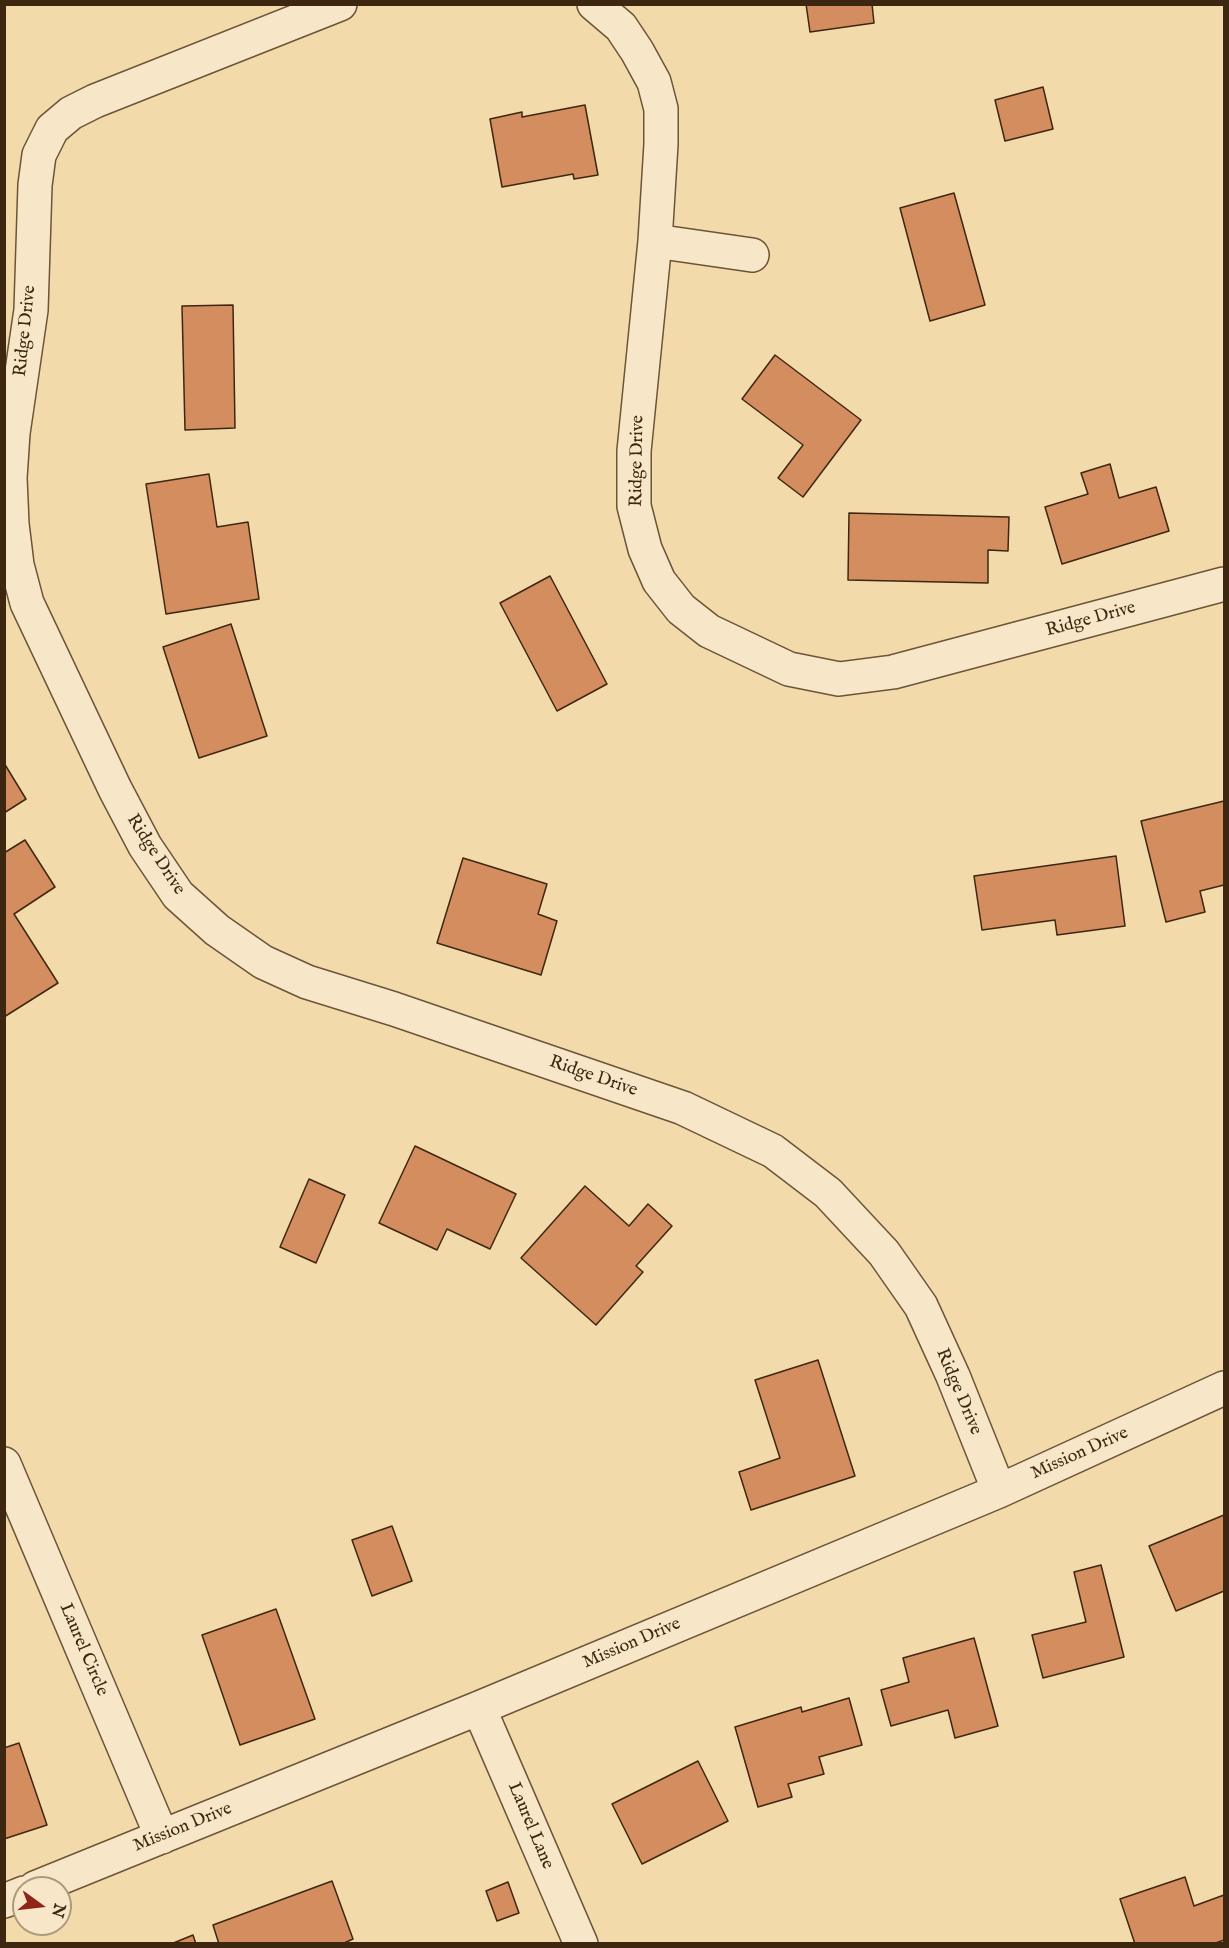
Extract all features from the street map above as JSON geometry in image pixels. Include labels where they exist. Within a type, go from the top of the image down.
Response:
[{"type":"street","name":"Ridge Drive","points":[[340,4],[95,101],[71,113],[52,129],[39,155],[34,185],[31,310],[13,433],[10,478],[16,555],[27,603],[115,789],[145,846],[178,895],[217,930],[263,962],[307,982],[394,1009],[683,1108],[773,1152],[828,1193],[884,1252],[921,1306],[953,1376],[999,1491]]},
{"type":"street","name":"Ridge Drive","points":[[594,4],[621,27],[637,51],[654,82],[661,109],[662,144],[655,241],[634,451],[634,506],[645,549],[659,581],[681,609],[709,631],[789,669],[839,679],[893,672],[1224,584]]},
{"type":"street","points":[[655,241],[752,255]]},
{"type":"street","name":"Mission Drive","points":[[66,1876],[480,1708],[999,1491],[1224,1388]]},
{"type":"street","name":"Laurel Circle","points":[[4,1464],[162,1837]]},
{"type":"street","name":"Laurel Lane","points":[[480,1708],[581,1944]]},
{"type":"building","points":[[806,4],[872,4],[874,23],[810,32]]},
{"type":"building","points":[[1043,87],[1053,129],[1005,141],[995,100]]},
{"type":"building","points":[[585,105],[598,175],[574,179],[573,174],[502,187],[490,119],[522,112],[522,117]]},
{"type":"building","points":[[954,193],[985,305],[930,321],[900,208]]},
{"type":"building","points":[[233,305],[235,428],[185,430],[182,306]]},
{"type":"building","points":[[775,355],[861,420],[803,497],[778,478],[803,445],[742,399]]},
{"type":"building","points":[[1110,464],[1119,498],[1156,487],[1169,531],[1062,564],[1045,507],[1088,494],[1081,473]]},
{"type":"building","points":[[209,474],[217,527],[248,522],[259,599],[166,614],[146,484]]},
{"type":"building","points":[[849,513],[1009,517],[1008,551],[988,550],[988,583],[848,580]]},
{"type":"building","points":[[550,576],[607,684],[557,711],[500,603]]},
{"type":"building","points":[[231,624],[267,736],[199,758],[163,647]]},
{"type":"building","points":[[4,763],[26,799],[4,813]]},
{"type":"building","points":[[1224,801],[1224,885],[1200,891],[1205,912],[1166,922],[1141,821]]},
{"type":"building","points":[[25,840],[55,887],[14,914],[58,983],[4,1017],[4,853]]},
{"type":"building","points":[[1116,856],[1125,926],[1057,935],[1055,920],[982,930],[974,876]]},
{"type":"building","points":[[463,858],[547,884],[538,914],[557,921],[541,975],[437,943]]},
{"type":"building","points":[[415,1146],[516,1194],[490,1249],[447,1229],[437,1250],[379,1223]]},
{"type":"building","points":[[309,1179],[345,1195],[316,1263],[280,1247]]},
{"type":"building","points":[[585,1186],[629,1226],[648,1204],[672,1226],[636,1266],[643,1272],[596,1325],[521,1258]]},
{"type":"building","points":[[818,1360],[855,1476],[751,1510],[739,1472],[780,1458],[755,1380]]},
{"type":"building","points":[[1224,1515],[1224,1591],[1176,1611],[1149,1546]]},
{"type":"building","points":[[392,1526],[412,1581],[372,1596],[352,1540]]},
{"type":"building","points":[[1101,1565],[1124,1657],[1043,1678],[1032,1635],[1086,1622],[1074,1572]]},
{"type":"building","points":[[276,1609],[315,1719],[240,1745],[202,1635]]},
{"type":"building","points":[[974,1638],[998,1726],[955,1738],[948,1710],[891,1726],[881,1690],[909,1682],[903,1658]]},
{"type":"building","points":[[849,1698],[862,1745],[819,1757],[824,1774],[788,1784],[792,1797],[758,1807],[735,1727],[801,1707],[802,1712]]},
{"type":"building","points":[[19,1743],[47,1825],[4,1839],[4,1748]]},
{"type":"building","points":[[698,1761],[728,1821],[642,1864],[612,1804]]},
{"type":"building","points":[[1185,1877],[1194,1906],[1224,1895],[1224,1940],[1213,1944],[1135,1944],[1120,1899]]},
{"type":"building","points":[[332,1881],[353,1939],[342,1944],[219,1944],[213,1925]]},
{"type":"building","points":[[508,1882],[519,1913],[497,1921],[486,1891]]},
{"type":"building","points":[[193,1935],[196,1944],[171,1944]]}]
